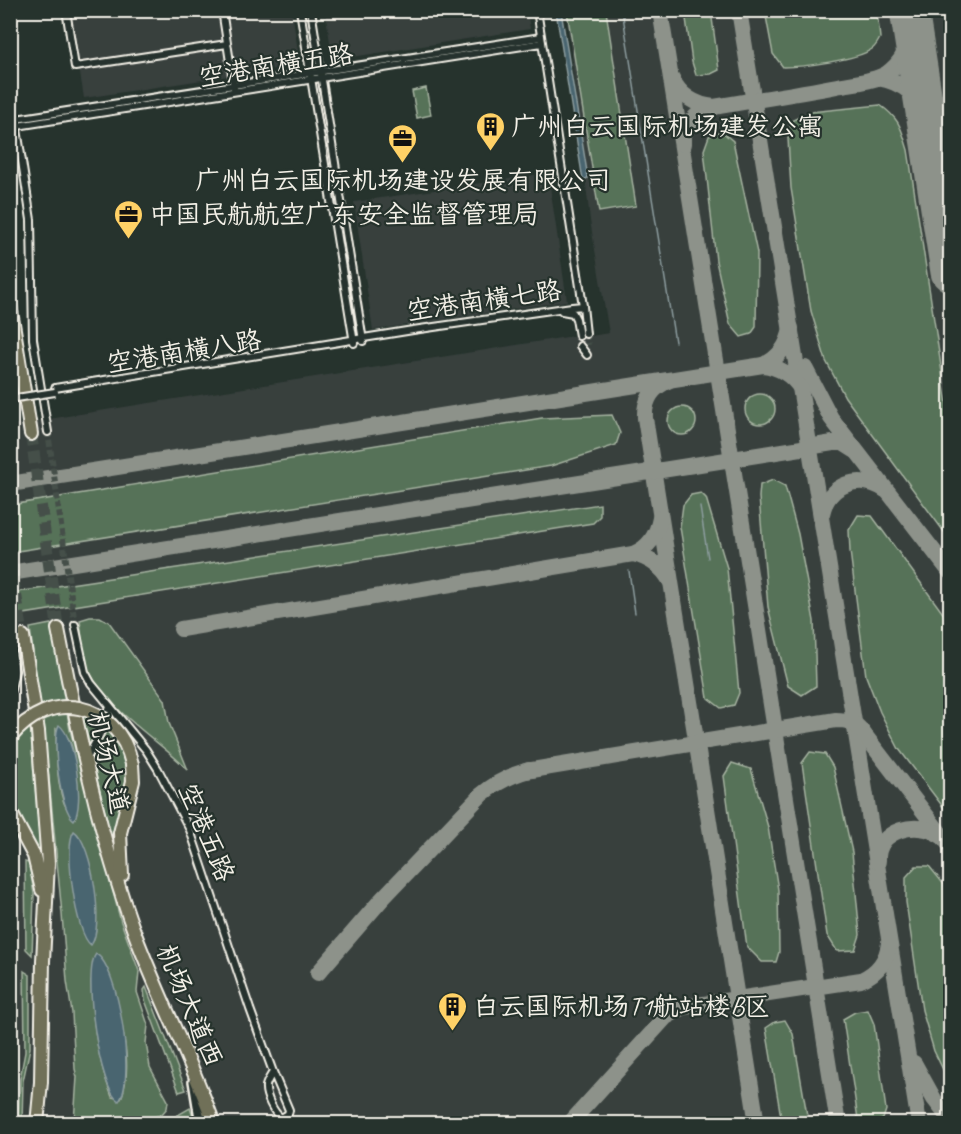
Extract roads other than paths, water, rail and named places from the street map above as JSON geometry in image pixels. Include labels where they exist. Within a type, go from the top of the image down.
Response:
[{"type":"highway","points":[[10,305],[31,434]]},
{"type":"highway","name":"机场大道","points":[[58,629],[85,761],[125,903]]},
{"type":"highway","points":[[17,637],[38,731],[48,863],[43,961],[41,1082],[37,1124]]},
{"type":"highway","points":[[10,738],[29,719],[42,713],[70,707],[84,709],[105,717],[113,725],[126,745],[132,764],[132,781],[120,833],[125,903]]},
{"type":"highway","points":[[10,811],[34,856],[46,911]]},
{"type":"highway","name":"机场大道西","points":[[125,903],[145,959],[191,1063],[214,1124]]},
{"type":"main road","points":[[191,1063],[201,1124]]},
{"type":"main road","points":[[197,1078],[221,1124]]},
{"type":"main road","points":[[41,1082],[42,1124]]},
{"type":"street","points":[[66,10],[75,67],[227,44]]},
{"type":"street","points":[[222,10],[234,88]]},
{"type":"street","points":[[300,10],[353,342]]},
{"type":"street","points":[[311,10],[363,340]]},
{"type":"street","points":[[537,10],[583,306]]},
{"type":"street","name":"空港南横五路","points":[[10,129],[17,122],[541,40]]},
{"type":"street","points":[[10,83],[31,219],[33,339],[48,432]]},
{"type":"street","name":"空港南横七路","points":[[363,340],[583,306],[586,334]]},
{"type":"street","name":"空港南横七路","points":[[363,340],[568,311],[576,319],[579,336]]},
{"type":"street","name":"空港南横八路","points":[[10,397],[363,340]]},
{"type":"street","name":"空港五路","points":[[75,625],[85,672],[91,683],[158,769],[190,830],[273,1072],[289,1110],[288,1114],[281,1118],[276,1114],[266,1092],[273,1072]]},
{"type":"street","points":[[10,694],[15,671],[17,637]]},
{"type":"street","points":[[85,761],[102,730],[110,707]]},
{"type":"street","points":[[102,730],[116,725],[126,725]]},
{"type":"water","points":[[556,11],[561,11],[588,178],[583,180]]},
{"type":"water","points":[[59,725],[70,742],[77,771],[79,800],[74,820],[65,803],[58,774],[56,744]]},
{"type":"water","points":[[74,831],[86,851],[95,886],[97,922],[91,945],[80,925],[73,890],[70,853]]},
{"type":"water","points":[[96,954],[104,963],[112,979],[122,1024],[126,1071],[124,1089],[119,1101],[112,1093],[105,1076],[95,1030],[91,982],[92,965]]},
{"type":"waterway","points":[[622,10],[675,342]]},
{"type":"waterway","points":[[700,507],[708,558]]},
{"type":"waterway","points":[[629,571],[635,613]]},
{"type":"tunnel","points":[[586,334],[588,345]]},
{"type":"tunnel","points":[[48,432],[75,625]]},
{"type":"tunnel","points":[[31,434],[58,629]]},
{"type":"tunnel","points":[[10,560],[23,636]]},
{"type":"place","name":"广州白云国际机场建发公寓","points":[[490,152]]},
{"type":"place","name":"广州白云国际机场建设发展有限公司","points":[[403,164]]},
{"type":"place","name":"中国民航航空广东安全监督管理局","points":[[128,240]]},
{"type":"place","name":"白云国际机场T1航站楼B区","points":[[452,1032]]}]
